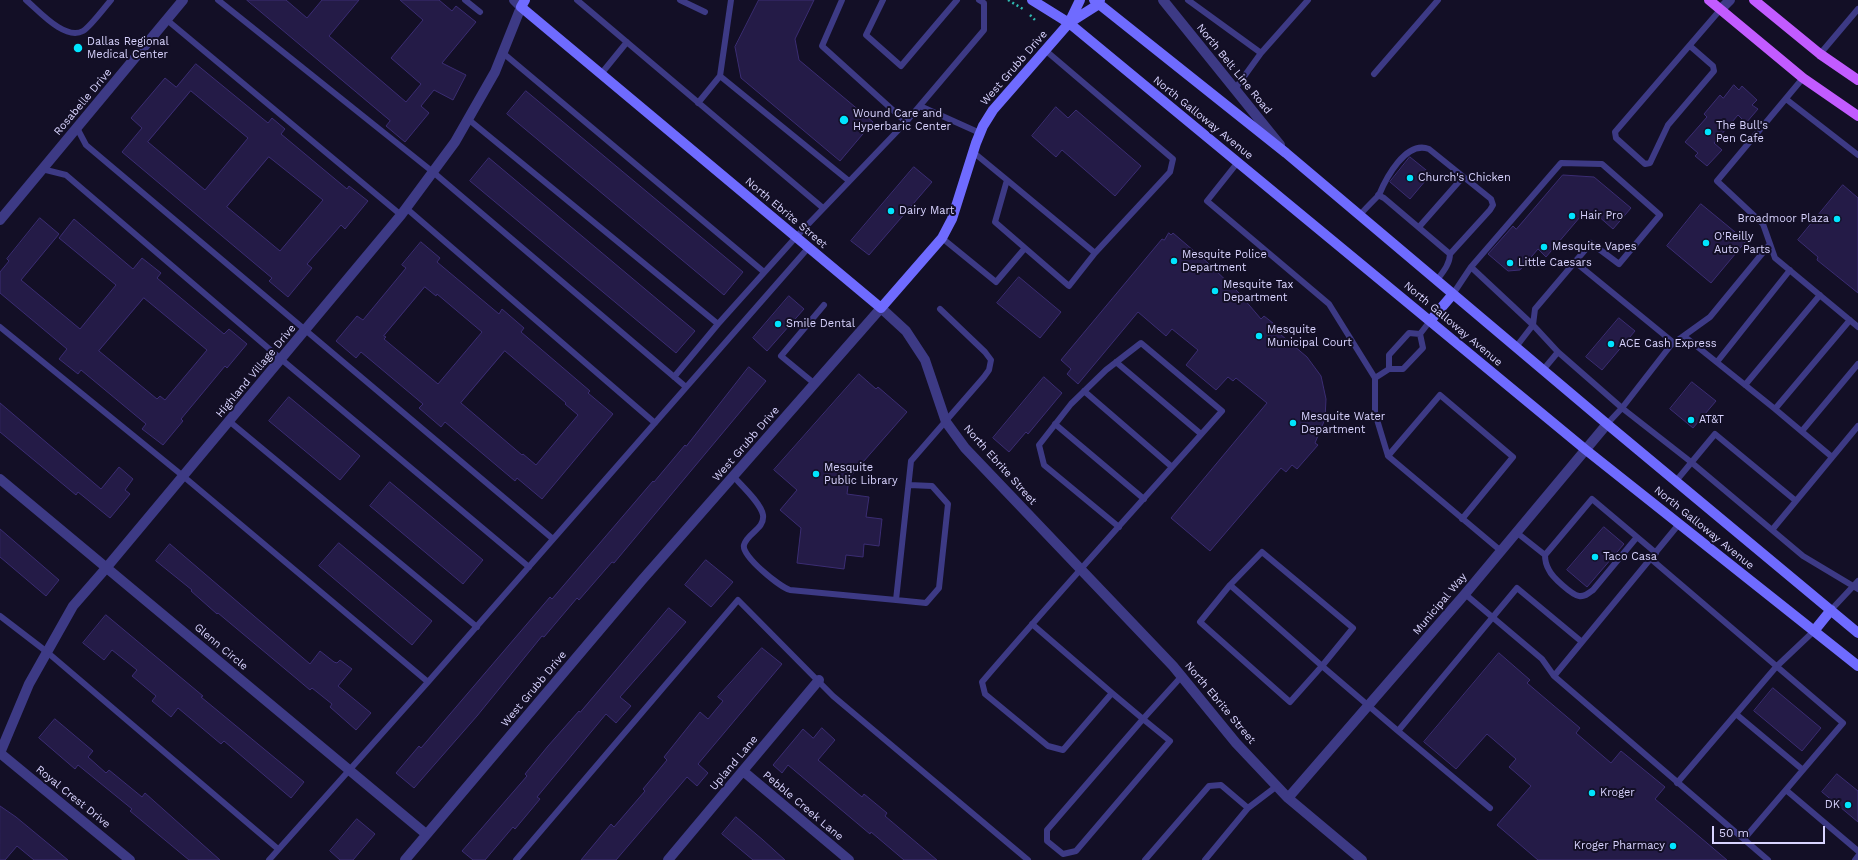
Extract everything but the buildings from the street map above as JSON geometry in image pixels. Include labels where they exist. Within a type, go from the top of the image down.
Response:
[{"type":"main road","name":"North Galloway Avenue","points":[[1032,0],[1069,23],[1586,450],[1858,666]]},
{"type":"main road","name":"West Grubb Drive","points":[[1069,23],[1080,0]]},
{"type":"main road","points":[[1708,0],[1803,78],[1858,116]]},
{"type":"main road","points":[[1754,0],[1820,54],[1858,80]]},
{"type":"main road","name":"North Galloway Avenue","points":[[1098,1],[1286,153],[1607,424],[1858,633]]},
{"type":"main road","name":"West Grubb Drive","points":[[882,308],[942,238],[952,219],[980,133],[993,110],[1069,23],[1098,1]]},
{"type":"main road","name":"North Ebrite Street","points":[[520,2],[601,74],[882,308]]},
{"type":"main road","points":[[1430,321],[1453,294]]},
{"type":"main road","points":[[1814,631],[1831,610]]},
{"type":"street","name":"Rosabelle Drive","points":[[0,220],[183,0]]},
{"type":"street","name":"North Belt Line Road","points":[[1163,0],[1286,153]]},
{"type":"street","points":[[1720,10],[1730,0]]},
{"type":"street","name":"Highland Village Drive","points":[[0,753],[29,684],[73,606],[306,330],[404,211],[455,142],[495,72],[520,2]]},
{"type":"street","name":"West Grubb Drive","points":[[405,860],[642,580],[882,308]]},
{"type":"street","name":"North Ebrite Street","points":[[882,308],[906,331],[925,360],[946,422],[965,448],[1173,666],[1236,743],[1288,798],[1362,860]]},
{"type":"street","name":"Municipal Way","points":[[1288,798],[1465,594],[1607,424]]},
{"type":"street","name":"Glenn Circle","points":[[0,479],[426,834]]},
{"type":"street","name":"Upland Lane","points":[[668,860],[819,680]]},
{"type":"street","name":"Royal Crest Drive","points":[[0,753],[130,860]]},
{"type":"street","name":"Pebble Creek Lane","points":[[743,771],[849,860]]},
{"type":"lane","points":[[26,0],[63,31],[73,33],[84,30],[111,0]]},
{"type":"lane","points":[[218,0],[432,172],[686,387]]},
{"type":"lane","points":[[465,0],[480,12]]},
{"type":"lane","points":[[577,0],[823,208]]},
{"type":"lane","points":[[680,0],[705,12]]},
{"type":"lane","points":[[698,103],[720,76],[731,0]]},
{"type":"lane","points":[[842,0],[822,46],[906,122]]},
{"type":"lane","points":[[883,0],[866,35],[901,66],[957,0]]},
{"type":"lane","points":[[674,377],[764,272],[906,122],[984,30],[984,3],[979,0]]},
{"type":"lane","points":[[1188,0],[1261,54]]},
{"type":"lane","points":[[1235,89],[1261,54],[1308,0]]},
{"type":"lane","points":[[1374,74],[1438,0]]},
{"type":"lane","points":[[1820,54],[1858,9]]},
{"type":"lane","points":[[1690,46],[1713,66],[1714,71],[1668,125],[1650,163],[1645,164],[1616,138],[1615,132],[1720,10]]},
{"type":"lane","points":[[167,20],[404,211],[655,423]]},
{"type":"lane","points":[[601,74],[627,42]]},
{"type":"lane","points":[[1007,180],[995,222],[1069,286],[1096,253],[1170,172],[1173,159],[1045,50]]},
{"type":"lane","points":[[503,53],[764,272]]},
{"type":"lane","points":[[720,76],[849,181]]},
{"type":"lane","points":[[1803,78],[1717,181],[1763,224],[1775,258],[1858,327]]},
{"type":"lane","points":[[1786,99],[1858,155]]},
{"type":"lane","points":[[920,106],[980,133]]},
{"type":"lane","points":[[468,119],[718,324]]},
{"type":"lane","points":[[77,128],[86,144],[554,539]]},
{"type":"lane","points":[[1360,215],[1378,195],[1388,176],[1408,153],[1415,148],[1422,146],[1429,149],[1491,199],[1492,205],[1490,210],[1450,254],[1450,260],[1437,280]]},
{"type":"lane","points":[[973,152],[1096,253]]},
{"type":"lane","points":[[1238,162],[1207,201],[1329,304],[1375,378],[1375,413],[1388,456],[1501,550]]},
{"type":"lane","points":[[1453,294],[1471,267],[1561,163],[1602,164],[1660,215],[1619,264],[1591,243],[1535,309],[1532,325],[1516,347]]},
{"type":"lane","points":[[42,170],[66,175],[281,359],[529,567]]},
{"type":"lane","points":[[1419,227],[1463,177]]},
{"type":"lane","points":[[1378,195],[1384,198],[1450,254]]},
{"type":"lane","points":[[942,238],[996,282],[1025,248]]},
{"type":"lane","points":[[1607,424],[1622,408],[1674,343],[1710,317],[1770,244]]},
{"type":"lane","points":[[269,860],[477,627],[809,247]]},
{"type":"lane","points":[[1574,262],[1674,343]]},
{"type":"lane","points":[[1471,267],[1558,352],[1622,408],[1691,462],[1803,556],[1856,585],[1831,610]]},
{"type":"lane","points":[[1717,362],[1790,270]]},
{"type":"lane","points":[[1745,385],[1820,295]]},
{"type":"lane","points":[[815,384],[781,356],[824,305]]},
{"type":"lane","points":[[896,600],[911,461],[984,377],[989,370],[991,360],[985,352],[940,309]]},
{"type":"lane","points":[[1775,409],[1850,320]]},
{"type":"lane","points":[[1375,378],[1390,369],[1403,369],[1423,348],[1420,334],[1430,321]]},
{"type":"lane","points":[[0,327],[183,476],[428,682]]},
{"type":"lane","points":[[1390,369],[1389,355],[1409,333],[1420,334]]},
{"type":"lane","points":[[1684,336],[1832,457]]},
{"type":"lane","points":[[1112,693],[1063,750],[1048,746],[985,694],[982,682],[1222,411],[1141,343],[1116,362],[1071,404],[1039,445],[1044,465],[1119,527]]},
{"type":"lane","points":[[1543,370],[1558,352]]},
{"type":"lane","points":[[1116,362],[1201,434]]},
{"type":"lane","points":[[1802,431],[1858,364]]},
{"type":"lane","points":[[1084,391],[1172,467]]},
{"type":"lane","points":[[1388,456],[1440,396],[1513,457],[1462,519]]},
{"type":"lane","points":[[229,421],[477,627]]},
{"type":"lane","points":[[1055,424],[1144,499]]},
{"type":"lane","points":[[1772,530],[1858,426]]},
{"type":"lane","points":[[1676,481],[1715,434],[1796,501]]},
{"type":"lane","points":[[733,476],[760,507],[764,516],[762,524],[747,539],[744,546],[745,553],[776,582],[790,590],[926,602],[939,588],[948,504],[932,486],[909,485]]},
{"type":"lane","points":[[1545,555],[1592,500],[1656,553]]},
{"type":"lane","points":[[1554,676],[1679,524]]},
{"type":"lane","points":[[1516,532],[1545,555],[1546,562],[1553,576],[1574,594],[1580,596],[1586,595],[1593,590],[1638,537]]},
{"type":"lane","points":[[1262,552],[1354,628],[1322,666],[1290,702],[1200,622],[1230,585],[1262,552]]},
{"type":"lane","points":[[1651,559],[1843,723],[1744,838]]},
{"type":"lane","points":[[1230,585],[1368,706],[1490,808]]},
{"type":"lane","points":[[1398,731],[1517,588],[1582,642]]},
{"type":"lane","points":[[1465,594],[1542,659],[1554,676],[1768,860]]},
{"type":"lane","points":[[516,860],[738,600],[819,680],[833,696],[1028,860]]},
{"type":"lane","points":[[0,616],[47,652],[278,849]]},
{"type":"lane","points":[[1032,624],[1112,693],[1143,719],[1170,741],[1076,851],[1063,854],[1047,840],[1047,830],[1143,719],[1181,677]]},
{"type":"lane","points":[[1677,782],[1776,667],[1814,631]]},
{"type":"lane","points":[[1736,714],[1803,770]]},
{"type":"lane","points":[[1145,860],[1209,786],[1220,785],[1248,808]]},
{"type":"lane","points":[[1205,860],[1248,808],[1277,786]]},
{"type":"lane","points":[[1786,790],[1858,851]]},
{"type":"lane","points":[[1855,860],[1858,856]]},
{"type":"place","name":"Dallas Regional Medical Center","points":[[78,48]]},
{"type":"place","name":"Wound Care and Hyperbaric Center","points":[[844,120]]},
{"type":"place","name":"The Bull's Pen Cafe","points":[[1708,132]]},
{"type":"place","name":"Church's Chicken","points":[[1410,178]]},
{"type":"place","name":"Dairy Mart","points":[[891,211]]},
{"type":"place","name":"Hair Pro","points":[[1572,216]]},
{"type":"place","name":"Broadmoor Plaza","points":[[1837,219]]},
{"type":"place","name":"O'Reilly Auto Parts","points":[[1706,243]]},
{"type":"place","name":"Mesquite Vapes","points":[[1544,247]]},
{"type":"place","name":"Mesquite Police Department","points":[[1174,261]]},
{"type":"place","name":"Little Caesars","points":[[1510,263]]},
{"type":"place","name":"Mesquite Tax Department","points":[[1215,291]]},
{"type":"place","name":"Smile Dental","points":[[778,324]]},
{"type":"place","name":"Mesquite Municipal Court","points":[[1259,336]]},
{"type":"place","name":"ACE Cash Express","points":[[1611,344]]},
{"type":"place","name":"AT&T","points":[[1691,420]]},
{"type":"place","name":"Mesquite Water Department","points":[[1293,423]]},
{"type":"place","name":"Mesquite Public Library","points":[[816,474]]},
{"type":"place","name":"Taco Casa","points":[[1595,557]]},
{"type":"place","name":"Kroger","points":[[1592,793]]},
{"type":"place","name":"DK","points":[[1848,805]]},
{"type":"place","name":"Kroger Pharmacy","points":[[1673,846]]}]
